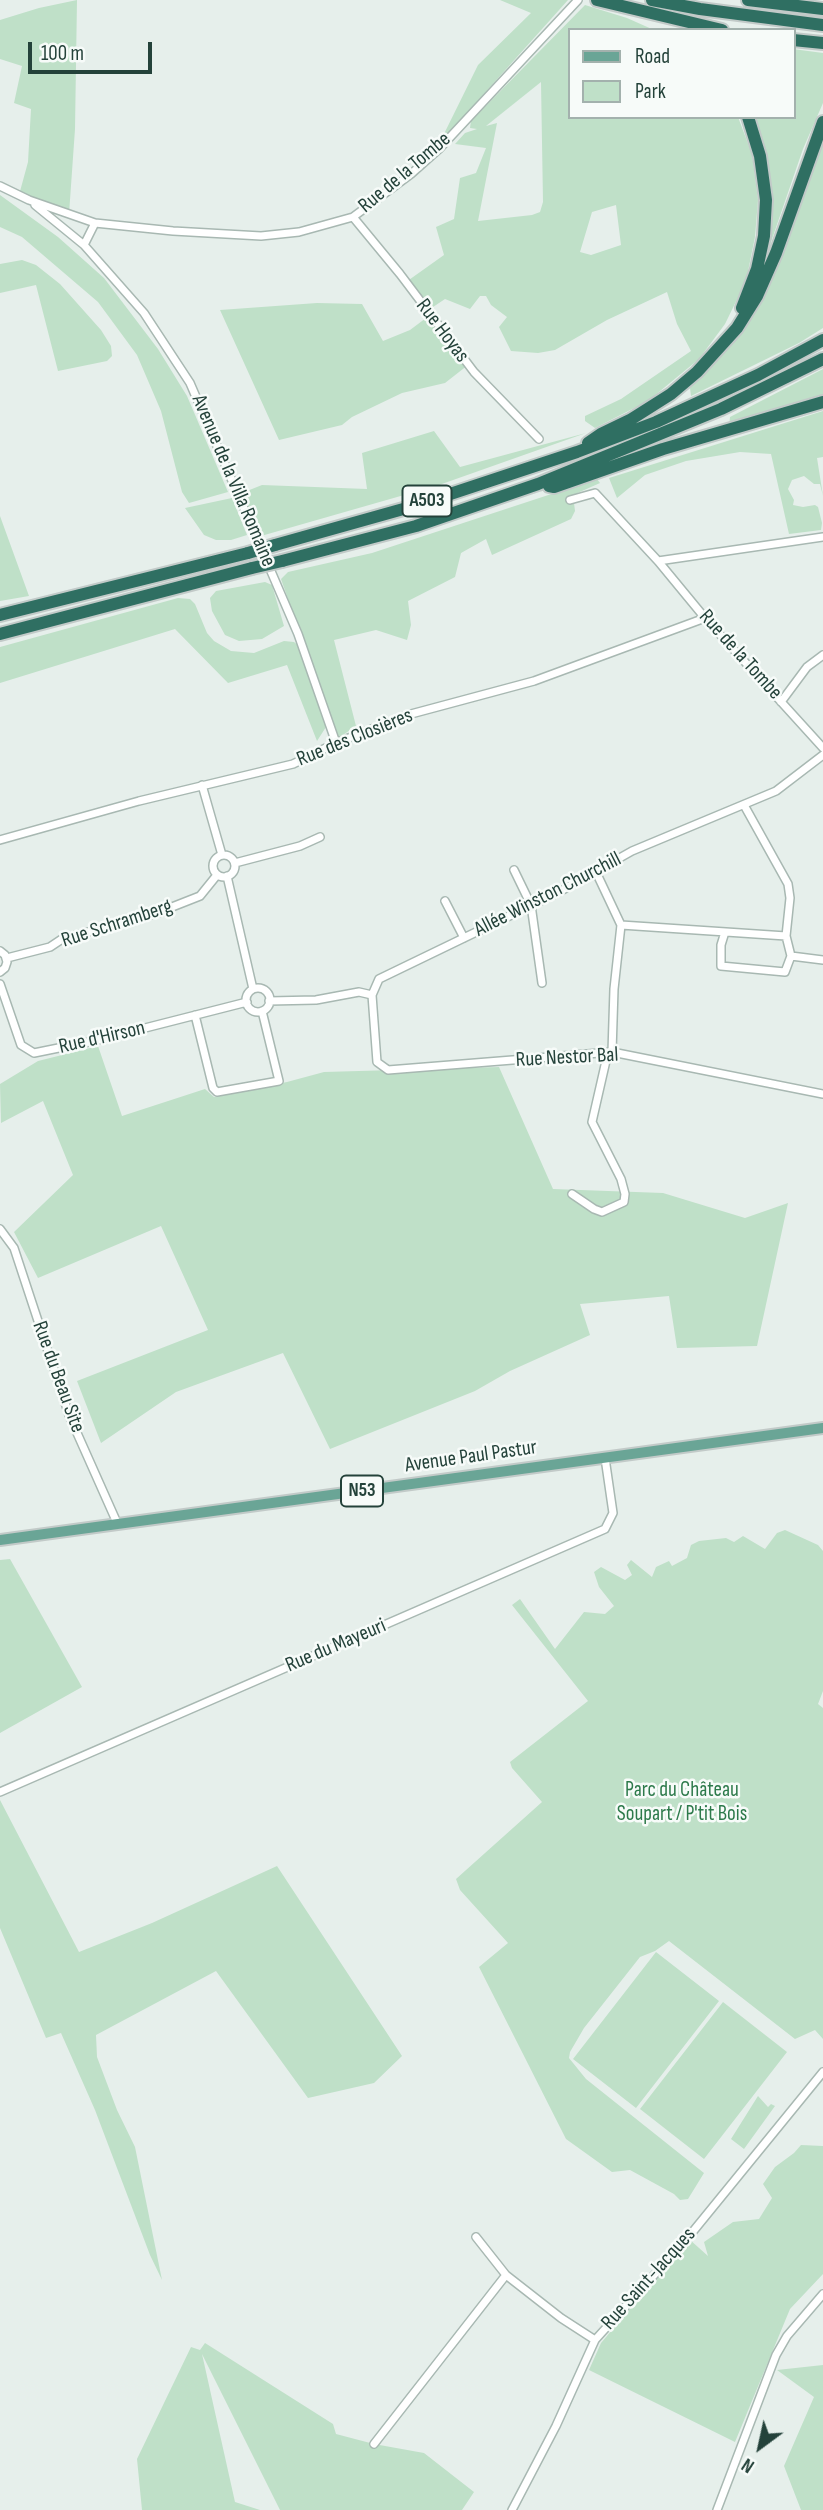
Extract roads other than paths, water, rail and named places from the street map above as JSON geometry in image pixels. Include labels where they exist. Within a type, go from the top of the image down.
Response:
[{"type":"highway","points":[[597,0],[713,28]]},
{"type":"highway","points":[[652,0],[712,11],[823,25]]},
{"type":"highway","points":[[748,0],[823,9]]},
{"type":"highway","points":[[647,14],[669,28]]},
{"type":"highway","points":[[795,40],[823,43]]},
{"type":"highway","points":[[726,339],[750,291],[764,236],[765,181],[749,119]]},
{"type":"highway","points":[[577,452],[601,433],[630,420],[671,394],[697,372],[737,328],[757,296],[776,253],[823,122]]},
{"type":"highway","name":"A503","points":[[0,615],[275,545],[414,506],[577,452],[656,422],[758,375],[823,340]]},
{"type":"highway","name":"A503","points":[[0,634],[416,526],[538,484],[721,410],[823,359]]},
{"type":"highway","points":[[538,484],[554,486],[663,449],[823,402]]},
{"type":"main road","name":"Avenue Paul Pastur","points":[[0,1540],[823,1428]]},
{"type":"street","name":"Rue de la Tombe","points":[[0,186],[29,200],[95,223],[173,231],[261,236],[299,232],[353,217],[411,174],[439,149],[578,0]]},
{"type":"street","name":"Rue de la Tombe","points":[[29,200],[84,245]]},
{"type":"street","name":"Rue Hoyas","points":[[353,217],[400,274],[474,373],[539,439]]},
{"type":"street","points":[[84,245],[95,223]]},
{"type":"street","name":"Avenue de la Villa Romaine","points":[[84,245],[144,313],[190,383],[298,634],[336,743]]},
{"type":"street","points":[[570,500],[595,493],[658,561],[823,537]]},
{"type":"street","name":"Rue de la Tombe","points":[[658,561],[705,618],[823,748]]},
{"type":"street","name":"Rue des Closières","points":[[0,839],[202,785],[293,764],[336,743],[411,714],[534,681],[705,618]]},
{"type":"street","points":[[781,702],[807,667],[823,655]]},
{"type":"street","name":"Allée Winston Churchill","points":[[372,995],[379,979],[464,939],[632,851],[776,792],[823,755]]},
{"type":"street","points":[[202,785],[222,855]]},
{"type":"street","points":[[725,932],[721,945],[721,966],[785,972],[791,956],[786,936],[790,898],[788,884],[744,805]]},
{"type":"street","points":[[235,863],[300,846],[320,837]]},
{"type":"street","points":[[222,855],[232,857],[235,863],[233,873],[228,876],[217,875],[214,871],[213,863],[222,855]]},
{"type":"street","points":[[514,870],[531,905],[542,983]]},
{"type":"street","points":[[572,1194],[602,1212],[624,1202],[625,1194],[621,1179],[592,1122],[610,1052],[621,925],[596,872]]},
{"type":"street","name":"Rue Schramberg","points":[[7,958],[50,947],[62,939],[166,911],[200,897],[217,875]]},
{"type":"street","points":[[228,876],[253,989]]},
{"type":"street","points":[[445,901],[464,939]]},
{"type":"street","points":[[621,925],[786,936]]},
{"type":"street","points":[[0,951],[7,958],[7,965],[0,972]]},
{"type":"street","points":[[791,956],[823,960]]},
{"type":"street","name":"Rue d'Hirson","points":[[0,984],[20,1045],[34,1053],[98,1040],[247,1002]]},
{"type":"street","points":[[262,1011],[251,1009],[247,1002],[248,993],[253,989],[265,990],[270,1001]]},
{"type":"street","points":[[270,1001],[316,1000],[359,992],[372,995]]},
{"type":"street","name":"Rue Nestor Bal","points":[[372,995],[377,1062],[387,1070],[610,1052],[823,1094]]},
{"type":"street","points":[[262,1011],[270,1001]]},
{"type":"street","points":[[195,1016],[213,1088],[217,1092],[279,1080],[262,1011]]},
{"type":"street","name":"Rue du Beau Site","points":[[0,1229],[13,1248],[69,1415],[118,1525]]},
{"type":"street","name":"Rue du Mayeuri","points":[[0,1792],[605,1529],[613,1514],[606,1458]]},
{"type":"street","name":"Rue Saint-Jacques","points":[[512,2510],[556,2426],[595,2340],[686,2240],[823,2071]]},
{"type":"street","points":[[476,2237],[506,2275],[561,2318],[595,2340]]},
{"type":"street","points":[[374,2444],[506,2275]]},
{"type":"street","points":[[718,2510],[776,2355],[823,2294]]},
{"type":"park label","name":"Parc du Château Soupart / P'tit Bois","points":[[682,1803]]}]
